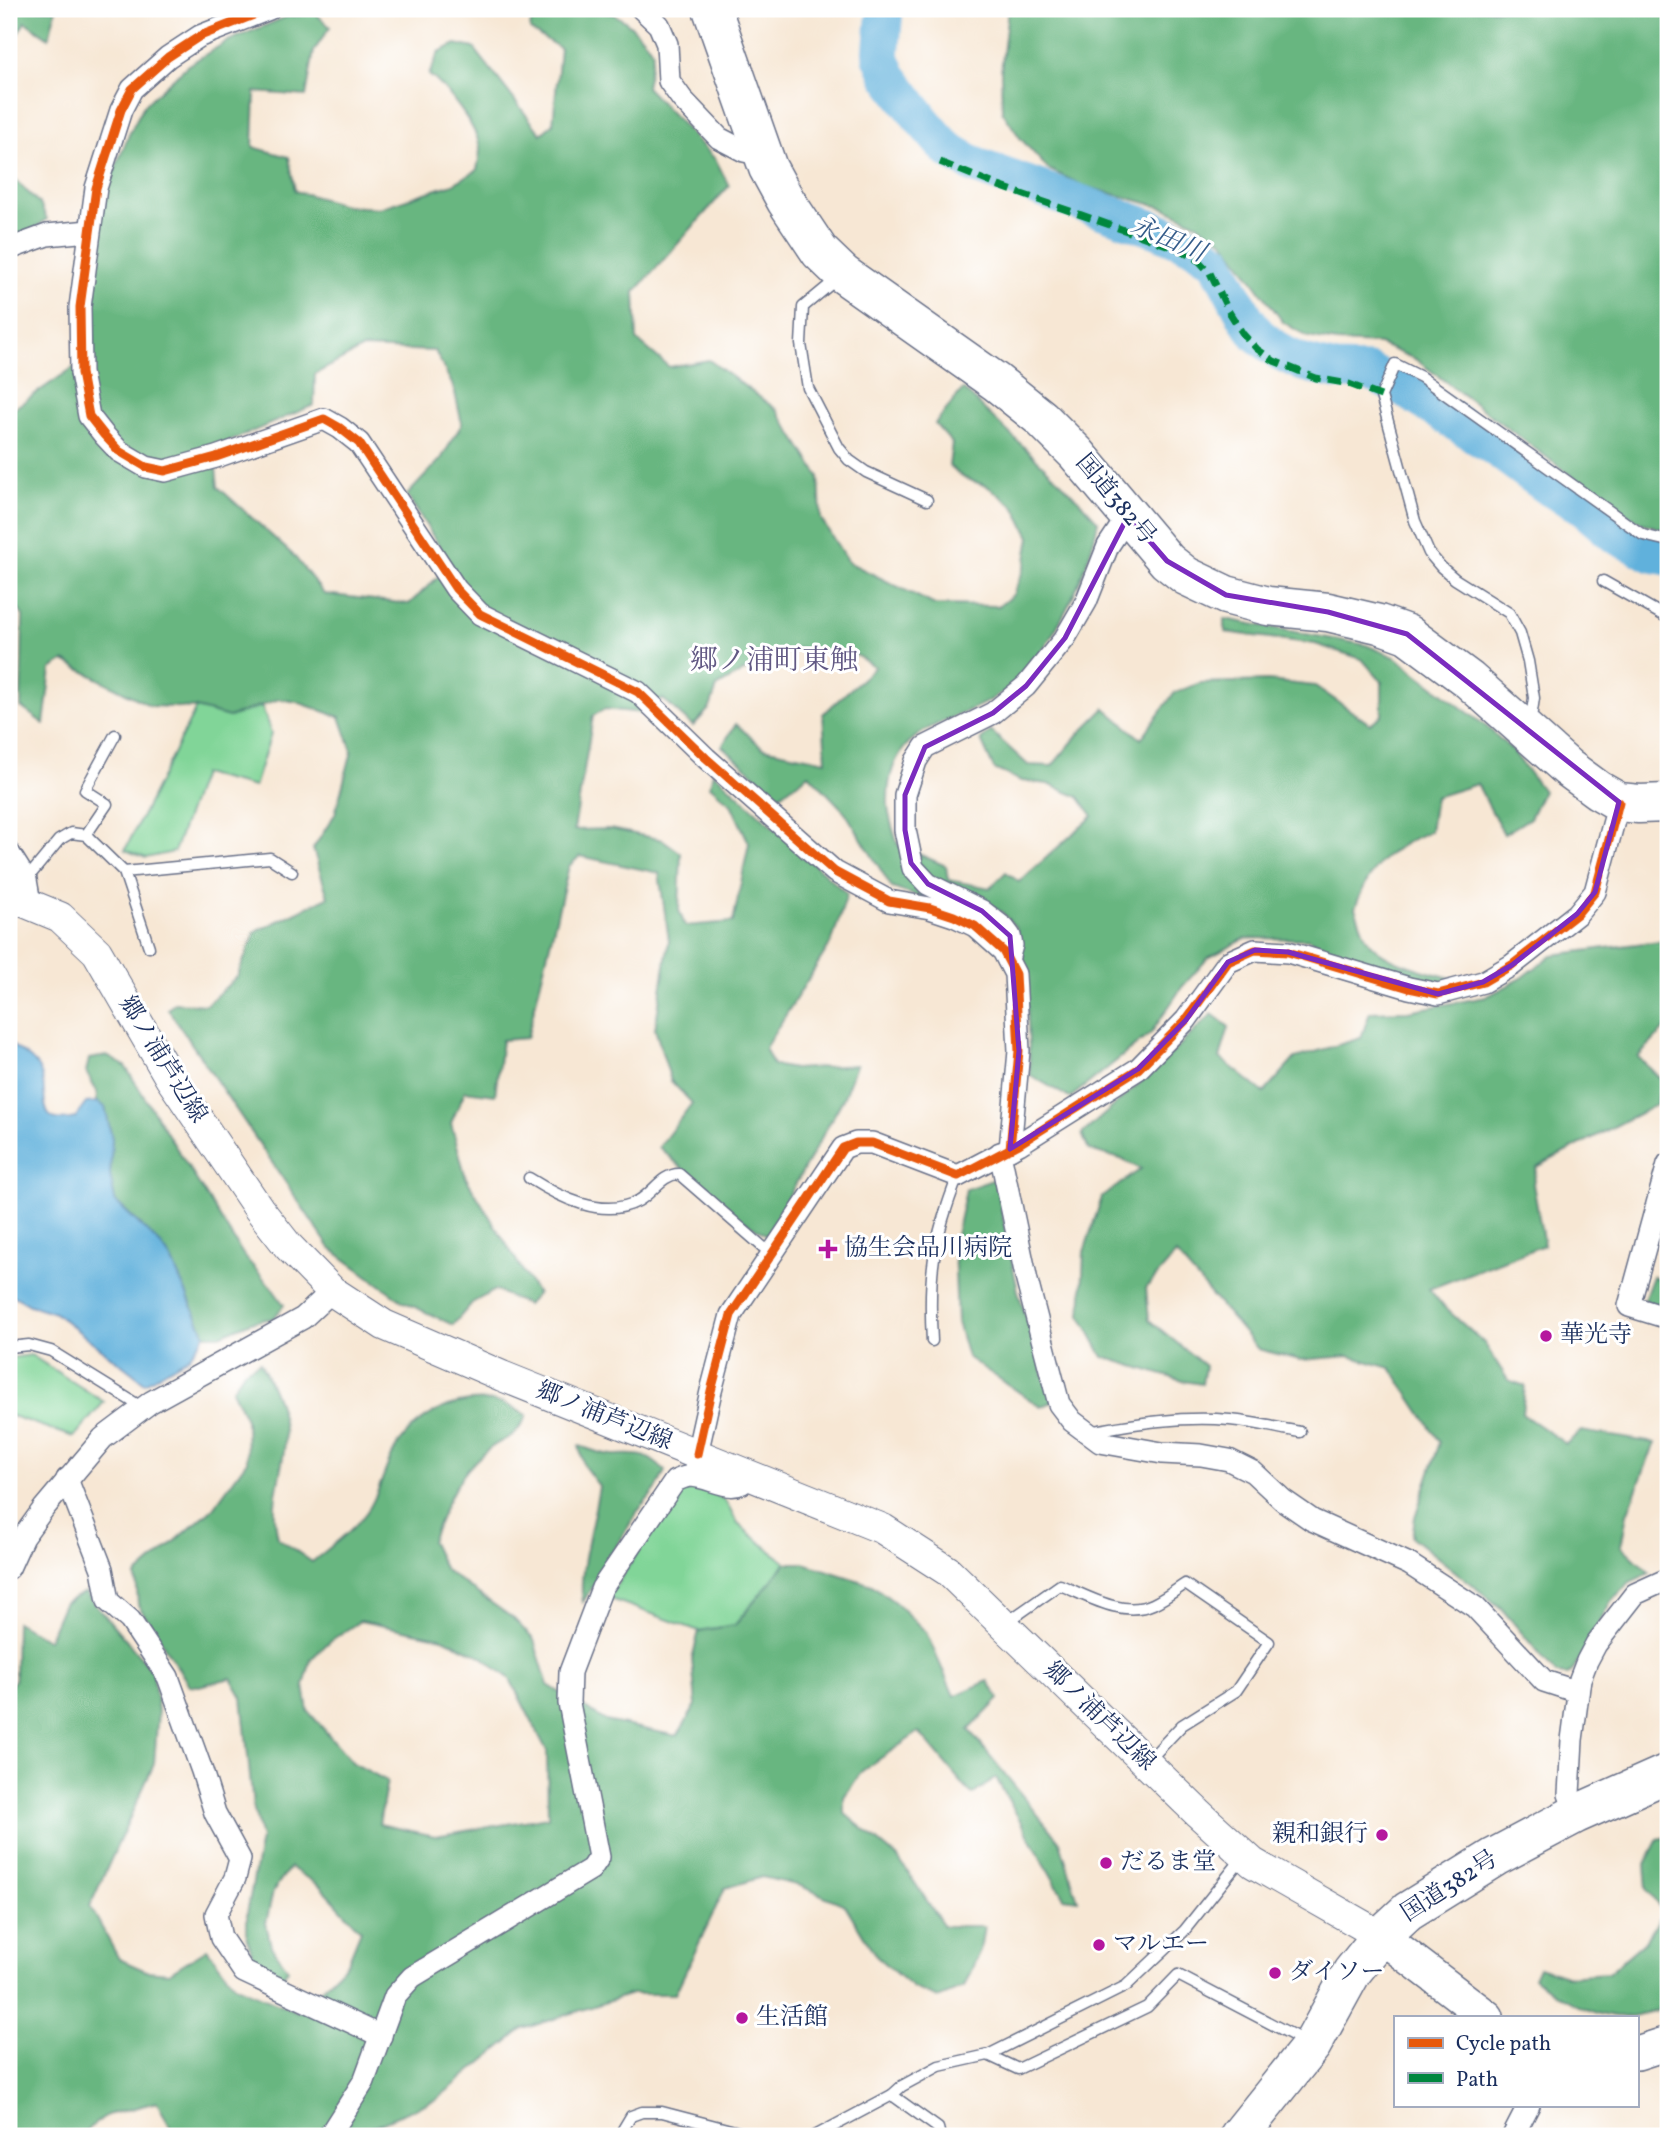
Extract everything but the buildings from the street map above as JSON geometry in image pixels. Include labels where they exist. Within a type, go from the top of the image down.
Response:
[{"type":"highway","name":"国道382号","points":[[712,9],[768,168],[820,252],[843,274],[996,382],[1041,418],[1076,453],[1167,561],[1186,576],[1226,595],[1268,606],[1328,612],[1379,624],[1407,635],[1469,680],[1568,768],[1619,802]]},
{"type":"highway","points":[[1619,802],[1668,803]]},
{"type":"highway","name":"国道382号","points":[[1239,2136],[1312,2045],[1352,1972],[1381,1936],[1408,1911],[1495,1857],[1576,1814],[1668,1773]]},
{"type":"main road","name":"郷ノ浦芦辺線","points":[[22,893],[60,917],[97,952],[170,1078],[259,1209],[288,1246],[332,1291],[396,1330],[502,1376],[894,1535],[948,1571],[1198,1814],[1245,1855],[1271,1874],[1381,1936]]},
{"type":"main road","points":[[1381,1936],[1486,2016]]},
{"type":"main road","points":[[1638,2053],[1668,2043]]},
{"type":"street","points":[[642,9],[659,25],[667,44],[669,81],[682,99],[719,138],[744,151],[763,155]]},
{"type":"street","points":[[265,10],[200,36],[159,64],[132,89],[121,110],[96,188],[80,307],[80,373],[89,416],[119,451],[146,467],[165,471],[216,457],[324,419],[340,428],[359,443],[456,589],[480,614],[638,692],[706,758],[835,872],[888,901],[930,908],[954,915],[975,926],[1003,951],[1015,974],[1018,1051],[1005,1151],[1027,1281],[1059,1404],[1072,1421],[1100,1442],[1162,1453],[1229,1460],[1253,1472],[1283,1500],[1312,1520],[1409,1564],[1475,1607],[1544,1681],[1578,1692]]},
{"type":"street","points":[[9,249],[47,235],[89,231]]},
{"type":"street","points":[[1008,960],[1012,945],[1004,928],[982,911],[928,884],[913,868],[905,830],[905,795],[916,761],[925,747],[993,713],[1026,686],[1065,638],[1086,602],[1108,546],[1128,516]]},
{"type":"street","points":[[697,1454],[710,1391],[731,1315],[843,1148],[856,1143],[872,1143],[958,1176],[1005,1151],[1138,1069],[1186,1020],[1228,962],[1255,950],[1288,952],[1438,994],[1483,982],[1512,965],[1577,915],[1595,892],[1619,802]]},
{"type":"street","points":[[9,853],[22,893]]},
{"type":"street","points":[[1668,1164],[1629,1306],[1668,1318]]},
{"type":"street","points":[[9,1568],[23,1537],[67,1479],[103,1438],[143,1408],[303,1318],[332,1291]]},
{"type":"street","points":[[329,2136],[364,2081],[395,1996],[412,1977],[591,1869],[598,1857],[569,1703],[570,1672],[602,1588],[675,1481],[689,1475],[735,1487],[750,1477]]},
{"type":"street","points":[[67,1479],[102,1569],[108,1601],[130,1620],[168,1677],[215,1814],[240,1859],[235,1878],[216,1914],[221,1938],[243,1972],[381,2036]]},
{"type":"street","points":[[1576,1814],[1569,1794],[1578,1692],[1583,1670],[1596,1644],[1634,1594],[1668,1579]]},
{"type":"street","points":[[1513,2136],[1528,2106]]},
{"type":"lane","points":[[843,274],[803,307],[801,344],[808,388],[839,448],[849,460],[866,472],[927,500]]},
{"type":"lane","points":[[1528,735],[1534,698],[1520,633],[1509,613],[1455,579],[1429,553],[1415,521],[1381,396],[1395,365],[1421,377],[1643,535],[1668,541]]},
{"type":"lane","points":[[1602,581],[1668,618]]},
{"type":"lane","points":[[86,835],[107,804],[85,790],[115,735]]},
{"type":"lane","points":[[22,893],[59,840],[71,833],[86,835],[124,872],[149,947]]},
{"type":"lane","points":[[124,872],[270,858],[292,872]]},
{"type":"lane","points":[[529,1178],[550,1191],[577,1202],[615,1207],[638,1201],[671,1174],[678,1174],[771,1254]]},
{"type":"lane","points":[[932,1341],[929,1296],[932,1260],[941,1221],[958,1176]]},
{"type":"lane","points":[[9,1348],[30,1345],[51,1351],[143,1408]]},
{"type":"lane","points":[[1086,1433],[1144,1422],[1186,1418],[1232,1420],[1300,1432]]},
{"type":"lane","points":[[1004,1625],[1060,1585],[1114,1607],[1138,1609],[1154,1604],[1185,1584],[1269,1642],[1236,1691],[1182,1725],[1147,1763]]},
{"type":"lane","points":[[815,2136],[892,2095],[902,2086],[939,2066],[988,2055],[1126,1986],[1184,1931],[1245,1855]]},
{"type":"lane","points":[[988,2055],[1018,2069],[1147,2007],[1178,1975],[1312,2045]]},
{"type":"lane","points":[[892,2095],[938,2128],[940,2136]]},
{"type":"lane","points":[[619,2136],[631,2116],[642,2112],[662,2112],[754,2136]]},
{"type":"highlighted area","points":[[1128,516],[1167,561],[1226,595],[1328,612],[1407,634],[1619,802],[1595,892],[1577,914],[1512,965],[1483,982],[1438,994],[1288,952],[1255,950],[1228,962],[1186,1020],[1138,1069],[1010,1149],[1019,1051],[1010,936],[982,911],[928,884],[911,863],[905,830],[905,795],[925,747],[993,713],[1026,686],[1065,638]]},
{"type":"green space","points":[[9,9],[56,9],[49,38],[25,22],[9,48]]},
{"type":"green space","points":[[546,9],[595,10],[607,12],[630,25],[653,52],[646,87],[716,160],[729,186],[635,292],[637,340],[669,367],[709,360],[777,410],[819,476],[821,519],[848,562],[935,605],[999,606],[1013,595],[1025,566],[1030,537],[1014,506],[987,486],[964,478],[949,466],[952,443],[935,424],[963,389],[1098,521],[1087,562],[1068,606],[1057,628],[1031,666],[997,696],[933,726],[915,737],[900,753],[891,775],[888,804],[898,845],[946,866],[948,880],[990,888],[1006,872],[1019,882],[1093,816],[1079,797],[1048,784],[1021,781],[994,769],[981,740],[991,731],[1028,765],[1052,766],[1105,708],[1141,739],[1174,693],[1200,683],[1268,681],[1315,686],[1370,724],[1382,715],[1382,682],[1362,659],[1315,644],[1225,632],[1225,619],[1366,645],[1395,657],[1487,727],[1512,750],[1543,791],[1530,818],[1504,834],[1477,784],[1435,797],[1430,831],[1403,845],[1383,860],[1361,893],[1355,908],[1365,935],[1373,947],[1405,964],[1451,978],[1441,985],[1367,967],[1309,939],[1246,938],[1208,958],[1182,987],[1151,1033],[1070,1098],[1030,1075],[1026,973],[1016,928],[1002,912],[971,896],[958,910],[892,888],[845,812],[809,774],[779,796],[722,746],[736,724],[763,748],[826,761],[823,714],[875,667],[854,654],[798,648],[742,672],[717,687],[710,708],[693,726],[663,699],[641,713],[605,709],[593,716],[574,830],[611,829],[663,840],[681,853],[679,910],[685,926],[733,922],[749,843],[731,804],[710,786],[713,772],[847,894],[832,941],[765,1048],[773,1065],[794,1069],[856,1065],[843,1099],[767,1235],[734,1215],[659,1147],[692,1103],[671,1081],[655,1029],[669,940],[659,873],[580,856],[569,866],[527,1038],[502,1040],[495,1095],[465,1091],[451,1123],[466,1178],[537,1294],[527,1305],[495,1290],[472,1303],[453,1325],[402,1301],[330,1248],[168,1009],[174,1003],[206,1005],[237,977],[255,932],[328,897],[313,849],[335,814],[352,751],[340,717],[297,702],[279,699],[229,717],[196,708],[151,706],[64,661],[51,669],[44,724],[21,707],[23,616],[9,595],[9,412],[90,356],[88,334],[101,203],[144,105],[188,65],[228,41],[286,17],[315,13],[330,27],[314,51],[306,96],[255,92],[253,147],[289,157],[295,191],[348,206],[379,208],[453,184],[477,170],[480,148],[473,129],[452,98],[429,75],[439,52],[456,44],[474,48],[541,134],[553,124],[560,48],[530,30],[532,13]],"holes":[[[363,348],[435,351],[454,388],[462,424],[441,459],[407,495],[451,565],[409,604],[324,594],[294,556],[218,487],[214,448],[314,405],[315,374]]]},
{"type":"green space","points":[[1008,9],[1668,9],[1668,531],[1642,523],[1612,506],[1415,359],[1379,344],[1336,342],[1308,337],[1283,322],[1224,241],[1194,222],[1165,208],[1084,186],[1048,169],[1020,138],[1002,111],[1001,72]]},
{"type":"green space","points":[[9,174],[40,204],[47,219],[29,233],[9,241]]},
{"type":"green space","points":[[262,706],[271,734],[254,787],[202,774],[174,852],[146,858],[125,850],[196,708],[229,717]]},
{"type":"green space","points":[[1668,940],[1668,1025],[1638,1057],[1662,1080],[1657,1104],[1537,1167],[1533,1184],[1544,1245],[1429,1289],[1443,1306],[1484,1343],[1508,1380],[1525,1386],[1522,1414],[1566,1444],[1581,1431],[1655,1443],[1627,1514],[1621,1546],[1650,1573],[1630,1582],[1611,1601],[1574,1669],[1568,1675],[1556,1674],[1501,1608],[1412,1537],[1415,1517],[1440,1442],[1391,1368],[1349,1356],[1300,1360],[1258,1349],[1176,1254],[1146,1288],[1149,1320],[1205,1366],[1202,1384],[1183,1381],[1103,1357],[1081,1316],[1084,1252],[1102,1197],[1141,1169],[1121,1159],[1089,1150],[1082,1134],[1212,1014],[1229,1027],[1220,1058],[1264,1093],[1295,1058],[1361,1038],[1370,1012],[1408,1011],[1486,997],[1522,978],[1552,955]]},
{"type":"green space","points":[[107,1056],[125,1066],[244,1256],[284,1305],[274,1318],[251,1322],[220,1335],[205,1335],[171,1259],[115,1201],[110,1175],[112,1139],[105,1107],[97,1102],[97,1092],[86,1072],[89,1059]]},
{"type":"green space","points":[[995,1179],[1018,1291],[1052,1402],[1041,1407],[967,1357],[957,1322],[954,1244],[966,1189]]},
{"type":"green space","points":[[1653,1276],[1668,1283],[1668,1309],[1644,1300]]},
{"type":"green space","points":[[31,1355],[104,1402],[74,1437],[9,1415],[9,1358]]},
{"type":"green space","points":[[260,1362],[282,1416],[285,1439],[275,1504],[278,1538],[312,1562],[365,1514],[374,1500],[396,1448],[415,1425],[440,1410],[467,1401],[501,1403],[527,1415],[513,1435],[491,1447],[465,1472],[452,1493],[431,1541],[445,1570],[514,1619],[534,1640],[548,1685],[606,1721],[677,1736],[696,1705],[692,1659],[699,1631],[735,1625],[786,1563],[804,1563],[872,1585],[926,1632],[954,1696],[988,1681],[999,1699],[969,1730],[1060,1842],[1078,1900],[1064,1898],[996,1778],[972,1795],[919,1732],[862,1771],[844,1797],[844,1813],[898,1858],[944,1926],[984,1926],[980,1950],[964,1987],[938,1998],[913,1988],[876,1956],[845,1905],[801,1886],[762,1877],[725,1888],[675,1994],[631,1994],[523,2029],[437,2099],[351,2136],[175,2136],[157,2102],[107,2115],[78,2136],[9,2136],[9,1689],[15,1679],[16,1622],[48,1640],[64,1603],[85,1592],[153,1672],[158,1711],[154,1764],[90,1906],[119,1959],[146,1971],[169,1973],[207,1949],[236,1986],[298,2012],[348,1962],[361,1930],[321,1887],[290,1867],[273,1891],[266,1923],[271,1946],[288,1969],[282,1978],[253,1958],[247,1935],[247,1913],[261,1839],[253,1806],[242,1697],[231,1678],[199,1686],[189,1685],[138,1605],[136,1576],[213,1508],[247,1461],[246,1419],[232,1390],[244,1371]],"holes":[[[360,1621],[443,1638],[481,1656],[510,1679],[547,1751],[548,1817],[435,1836],[379,1824],[387,1781],[353,1763],[308,1711],[304,1686],[311,1659],[330,1641]]]},
{"type":"green space","points":[[579,1446],[609,1455],[646,1457],[665,1471],[657,1488],[637,1512],[583,1602],[584,1562],[599,1486],[584,1466]]},
{"type":"green space","points":[[693,1485],[724,1499],[738,1524],[786,1563],[735,1625],[699,1631],[608,1598],[672,1499]]},
{"type":"green space","points":[[1668,1837],[1668,2005],[1633,2016],[1604,2015],[1571,2002],[1534,1978],[1539,1967],[1566,1976],[1608,1973],[1644,1942],[1664,1913],[1647,1889],[1645,1864],[1658,1839]]},
{"type":"water","points":[[9,1043],[39,1068],[46,1108],[48,1114],[54,1118],[75,1118],[86,1103],[97,1102],[105,1107],[112,1139],[110,1175],[115,1201],[162,1246],[171,1259],[205,1335],[189,1357],[145,1383],[55,1313],[30,1305],[9,1293]]},
{"type":"waterway","name":"永田川","points":[[885,9],[881,57],[889,76],[947,149],[976,166],[1162,232],[1195,247],[1216,261],[1246,318],[1258,335],[1280,352],[1303,363],[1336,371],[1369,372],[1404,389],[1495,448],[1551,489],[1581,506],[1616,536],[1652,554],[1668,557]]},
{"type":"marked path","points":[[940,162],[999,186],[1178,249],[1199,261],[1210,273],[1228,310],[1243,334],[1257,349],[1274,361],[1316,378],[1349,384],[1381,396]]},
{"type":"cycle path","points":[[269,9],[200,36],[168,57],[132,89],[121,110],[96,188],[80,307],[81,373],[89,416],[119,451],[146,467],[165,471],[216,457],[324,419],[340,428],[359,443],[456,589],[480,614],[638,692],[706,758],[835,872],[889,901],[930,908],[975,926],[1003,951],[1015,974],[1019,1051],[1010,1149]]},
{"type":"cycle path","points":[[697,1454],[731,1315],[843,1148],[856,1143],[872,1143],[958,1176],[1019,1144],[1138,1069],[1186,1020],[1228,962],[1255,950],[1288,952],[1438,994],[1483,982],[1512,965],[1577,914],[1595,892],[1619,802]]},
{"type":"place","name":"協生会品川病院","points":[[828,1249]]},
{"type":"place","name":"華光寺","points":[[1546,1336]]},
{"type":"place","name":"親和銀行","points":[[1382,1835]]},
{"type":"place","name":"だるま堂","points":[[1106,1863]]},
{"type":"place","name":"マルエー","points":[[1099,1945]]},
{"type":"place","name":"ダイソー","points":[[1275,1973]]},
{"type":"place","name":"生活館","points":[[742,2018]]},
{"type":"district","name":"郷ノ浦町東触","points":[[774,661]]}]
